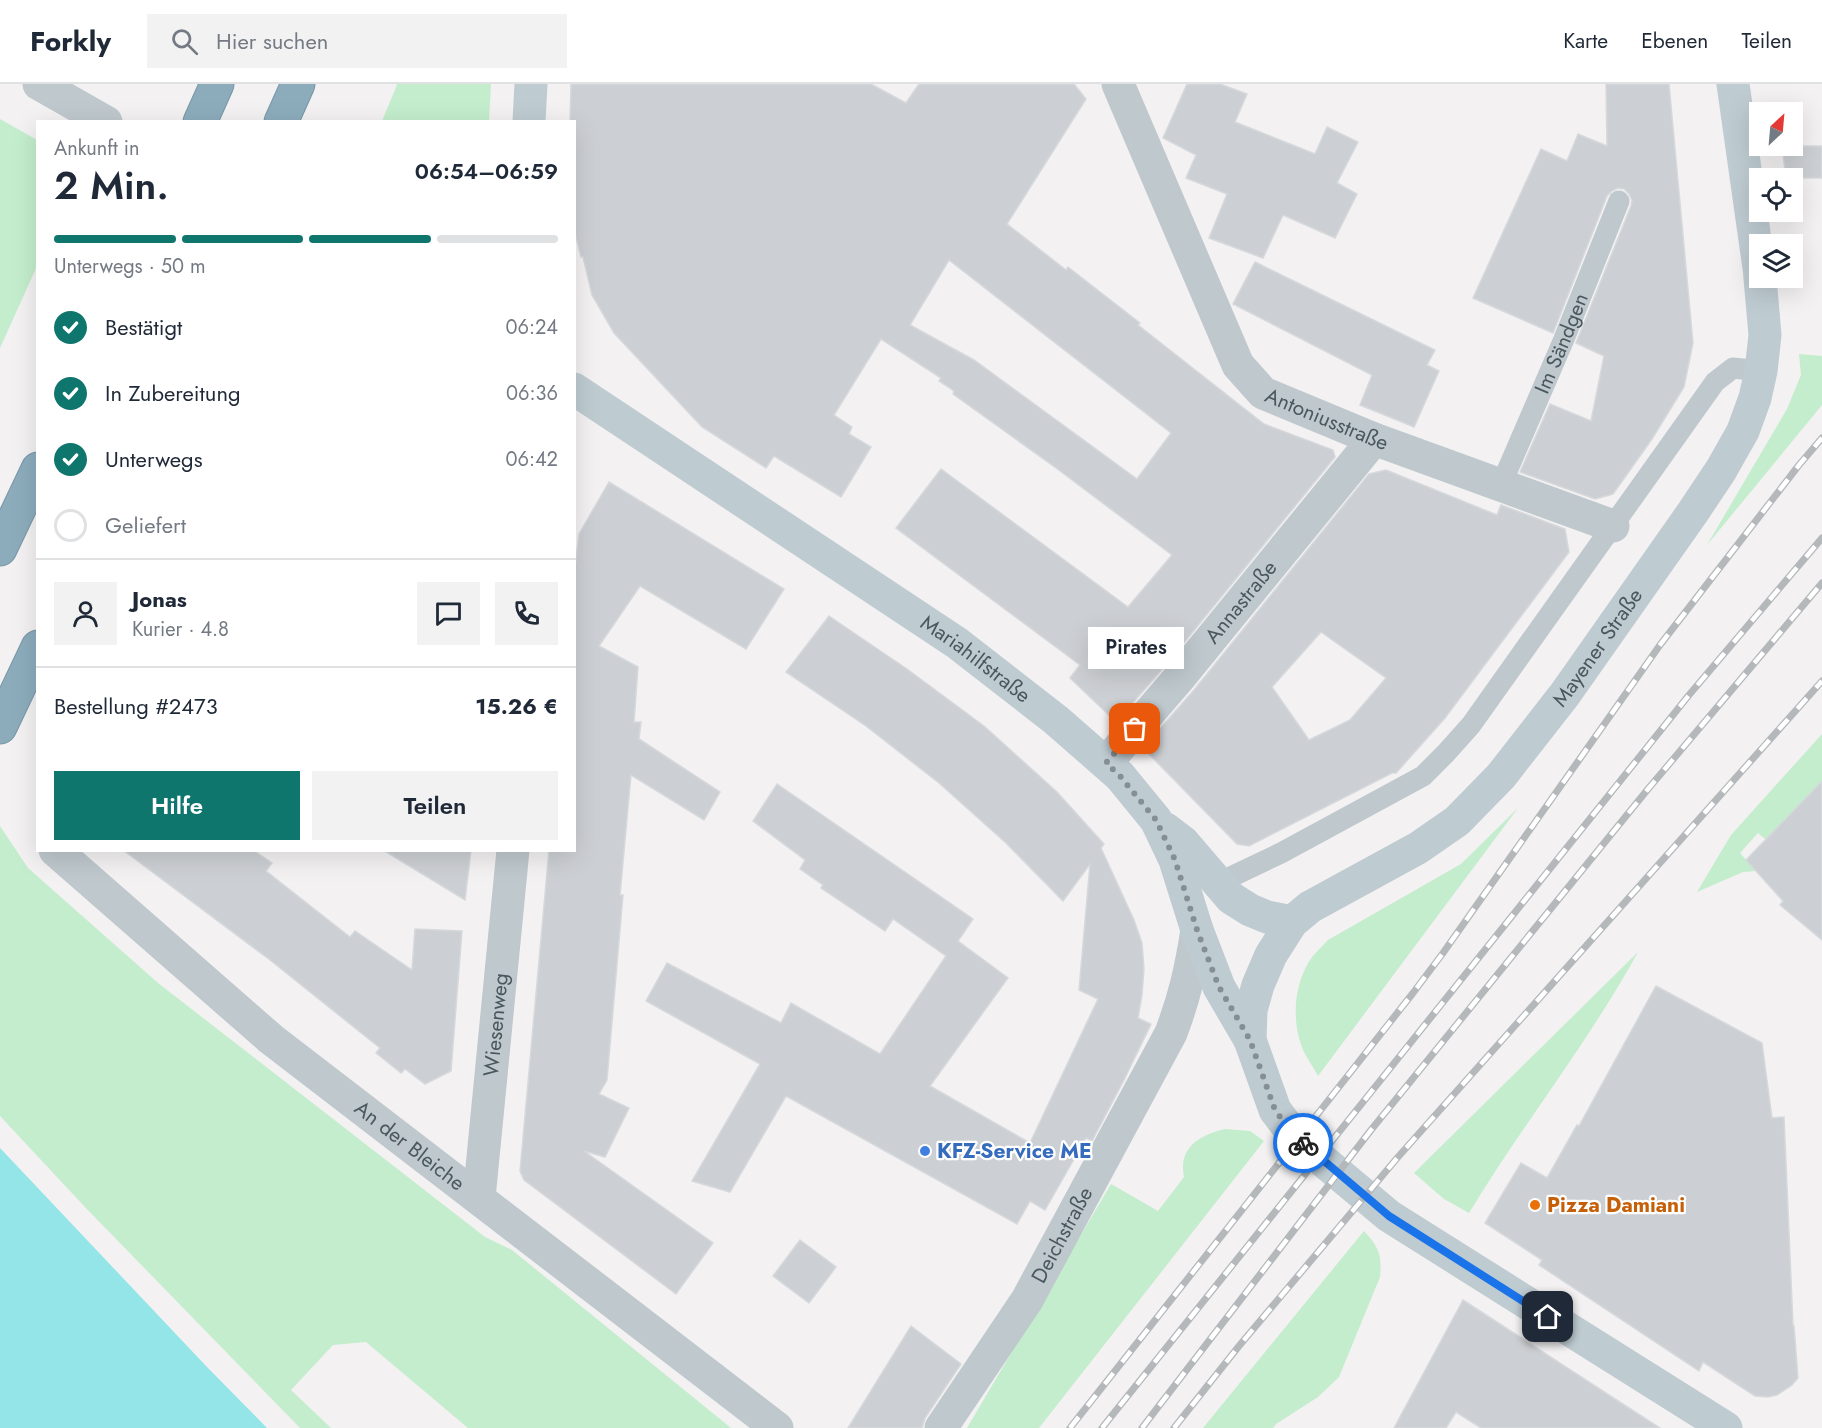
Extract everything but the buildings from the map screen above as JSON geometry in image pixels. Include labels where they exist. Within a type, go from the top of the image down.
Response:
[{"type":"highway","points":[[201,120],[217,84]]},
{"type":"highway","points":[[282,120],[298,84]]},
{"type":"highway","points":[[0,549],[36,473]]},
{"type":"highway","points":[[0,727],[36,651]]},
{"type":"street","points":[[39,84],[102,120]]},
{"type":"street","points":[[528,120],[531,84]]},
{"type":"street","name":"Mayener Straße","points":[[1733,84],[1754,234]]},
{"type":"street","name":"Antoniusstraße","points":[[1122,86],[1238,365],[1263,393],[1374,439],[1613,526]]},
{"type":"street","name":"Mayener Straße","points":[[1726,1428],[1389,1216],[1309,1149],[1287,1126],[1275,1110],[1250,1040],[1251,1010],[1258,985],[1270,955],[1292,922],[1310,907],[1418,848],[1456,821],[1501,776],[1578,676],[1721,470],[1743,431],[1755,398],[1761,371],[1765,335],[1761,288]]},
{"type":"street","name":"Mariahilfstraße","points":[[576,390],[957,644],[1056,720],[1120,776],[1156,820],[1175,860],[1197,930],[1219,987],[1250,1040]]},
{"type":"street","name":"Annastraße","points":[[1106,763],[1179,678],[1374,439]]},
{"type":"street","points":[[1156,820],[1183,842],[1231,898],[1267,917],[1292,922]]},
{"type":"street","name":"An der Bleiche","points":[[57,852],[271,1039],[777,1428]]},
{"type":"street","name":"Wiesenweg","points":[[479,1198],[513,852]]},
{"type":"street","name":"Deichstraße","points":[[940,1428],[1027,1300],[1171,1033],[1183,1000],[1197,930]]},
{"type":"lane","name":"Im Sändgen","points":[[1501,485],[1564,339],[1619,201]]},
{"type":"lane","points":[[1218,884],[1281,853],[1423,776],[1471,725],[1715,382],[1733,368],[1761,371]]},
{"type":"green space","points":[[491,84],[489,120],[382,120],[397,85]]},
{"type":"green space","points":[[0,119],[36,139],[36,268],[0,348]]},
{"type":"green space","points":[[1799,354],[1822,356],[1822,405],[1707,545],[1787,409],[1801,375]]},
{"type":"green space","points":[[1822,734],[1822,790],[1772,845],[1758,833],[1740,853],[1756,871],[1743,872],[1697,892],[1731,835]]},
{"type":"green space","points":[[1518,808],[1318,1076],[1304,1052],[1297,1029],[1296,1016],[1301,979],[1312,957],[1328,940],[1461,864]]},
{"type":"green space","points":[[0,826],[28,868],[158,983],[485,1237],[512,1250],[731,1428],[468,1428],[366,1342],[333,1345],[291,1390],[331,1428],[300,1428],[84,1206],[0,1116]]},
{"type":"green space","points":[[1638,952],[1598,1019],[1469,1213],[1444,1199],[1414,1173]]},
{"type":"green space","points":[[1225,1129],[1250,1131],[1264,1141],[1039,1428],[967,1428],[1111,1184],[1158,1211],[1184,1177],[1184,1158],[1188,1150],[1199,1139]]},
{"type":"green space","points":[[1364,1231],[1378,1252],[1380,1277],[1339,1377],[1318,1397],[1273,1428],[1203,1428]]},
{"type":"water","points":[[0,1148],[207,1367],[267,1428],[0,1428]]},
{"type":"railway","points":[[1070,1428],[1413,993],[1660,645],[1822,438]]},
{"type":"railway","points":[[1102,1428],[1689,695],[1822,538]]},
{"type":"railway","points":[[1142,1428],[1371,1130],[1648,789],[1822,583]]},
{"type":"railway","points":[[1174,1428],[1239,1346],[1398,1157],[1822,681]]},
{"type":"way so far","points":[[1135,729],[1106,763],[1120,776],[1156,820],[1175,860],[1197,930],[1219,987],[1250,1040],[1275,1110],[1303,1143]]},
{"type":"place","name":"Pirates","points":[[1135,729]]},
{"type":"place","name":"KFZ-Service ME","points":[[925,1151]]},
{"type":"place","name":"Pizza Damiani","points":[[1535,1205]]},
{"type":"route","points":[[1303,1143],[1389,1216],[1548,1317]]}]
